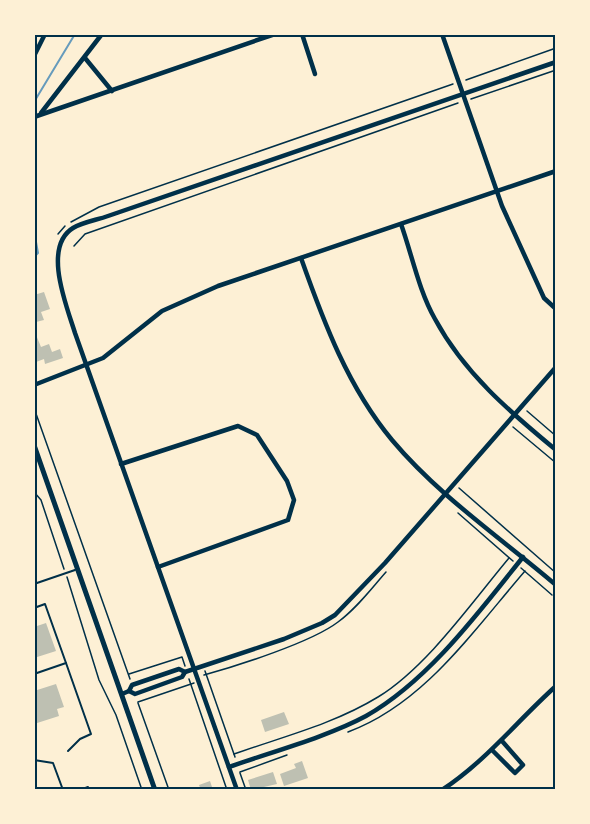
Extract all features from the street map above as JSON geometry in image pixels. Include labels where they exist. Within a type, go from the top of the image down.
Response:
[{"type":"street","points":[[34,56],[45,34]]},
{"type":"street","points":[[36,116],[85,58],[102,34]]},
{"type":"street","points":[[36,116],[275,34]]},
{"type":"street","points":[[302,34],[315,74]]},
{"type":"street","points":[[442,34],[497,191],[544,298],[555,309]]},
{"type":"street","points":[[85,58],[112,91]]},
{"type":"street","points":[[237,789],[86,365],[57,274],[59,252],[64,239],[72,229],[555,62]]},
{"type":"street","points":[[34,385],[103,358],[162,311],[218,286],[555,171]]},
{"type":"street","points":[[401,224],[434,317],[456,354],[513,414],[555,450]]},
{"type":"street","points":[[301,258],[330,338],[360,394],[392,440],[446,493],[555,585]]},
{"type":"street","points":[[122,694],[129,692],[135,694],[182,677],[186,672],[284,639],[335,615],[385,563],[555,367]]},
{"type":"street","points":[[121,464],[238,426],[257,435],[291,490],[294,500],[288,520],[158,567]]},
{"type":"street","points":[[34,445],[155,789]]},
{"type":"street","points":[[229,767],[366,716],[410,684],[465,628],[523,557]]},
{"type":"street","points":[[129,692],[132,685],[179,669],[186,672]]},
{"type":"street","points":[[442,789],[502,741],[532,707],[555,686]]},
{"type":"street","points":[[492,750],[515,773],[523,765],[502,741]]},
{"type":"lane","points":[[34,584],[78,569]]},
{"type":"lane","points":[[34,608],[45,604],[91,734],[80,739],[68,751]]},
{"type":"lane","points":[[34,674],[66,663]]},
{"type":"lane","points":[[34,760],[53,763],[63,789]]},
{"type":"lane","points":[[80,789],[88,787]]},
{"type":"path","points":[[57,237],[59,231],[79,215],[99,207],[555,48]]},
{"type":"path","points":[[74,246],[85,234],[555,70]]},
{"type":"path","points":[[34,408],[132,685]]},
{"type":"path","points":[[555,436],[526,411],[513,426],[555,463]]},
{"type":"path","points":[[461,485],[459,488],[555,573]]},
{"type":"path","points":[[34,492],[41,500],[66,573],[78,618],[93,653],[99,680],[116,716],[142,789]]},
{"type":"path","points":[[455,511],[552,595]]},
{"type":"path","points":[[234,754],[346,714],[380,696],[428,654],[509,558]]},
{"type":"path","points":[[138,702],[191,686],[206,674],[314,636],[355,608],[393,564]]},
{"type":"path","points":[[128,674],[182,657],[227,789]]},
{"type":"path","points":[[205,670],[246,789]]},
{"type":"path","points":[[135,694],[169,789]]},
{"type":"building","points":[[44,292],[50,309],[41,312],[44,320],[36,322],[34,295]]},
{"type":"building","points":[[34,330],[41,347],[49,344],[52,352],[60,349],[63,358],[45,364],[44,359],[36,362]]},
{"type":"building","points":[[46,623],[56,651],[34,658],[34,627]]},
{"type":"building","points":[[56,684],[64,707],[57,709],[59,716],[34,724],[34,691]]},
{"type":"building","points":[[284,712],[289,724],[265,732],[261,720]]},
{"type":"building","points":[[302,761],[308,778],[284,786],[280,774],[296,768],[294,764]]},
{"type":"building","points":[[273,772],[277,784],[251,790],[248,780]]},
{"type":"building","points":[[210,781],[213,790],[201,790],[199,785]]},
{"type":"waterway","points":[[34,102],[75,34]]},
{"type":"waterway","points":[[34,231],[38,253],[34,257]]}]
